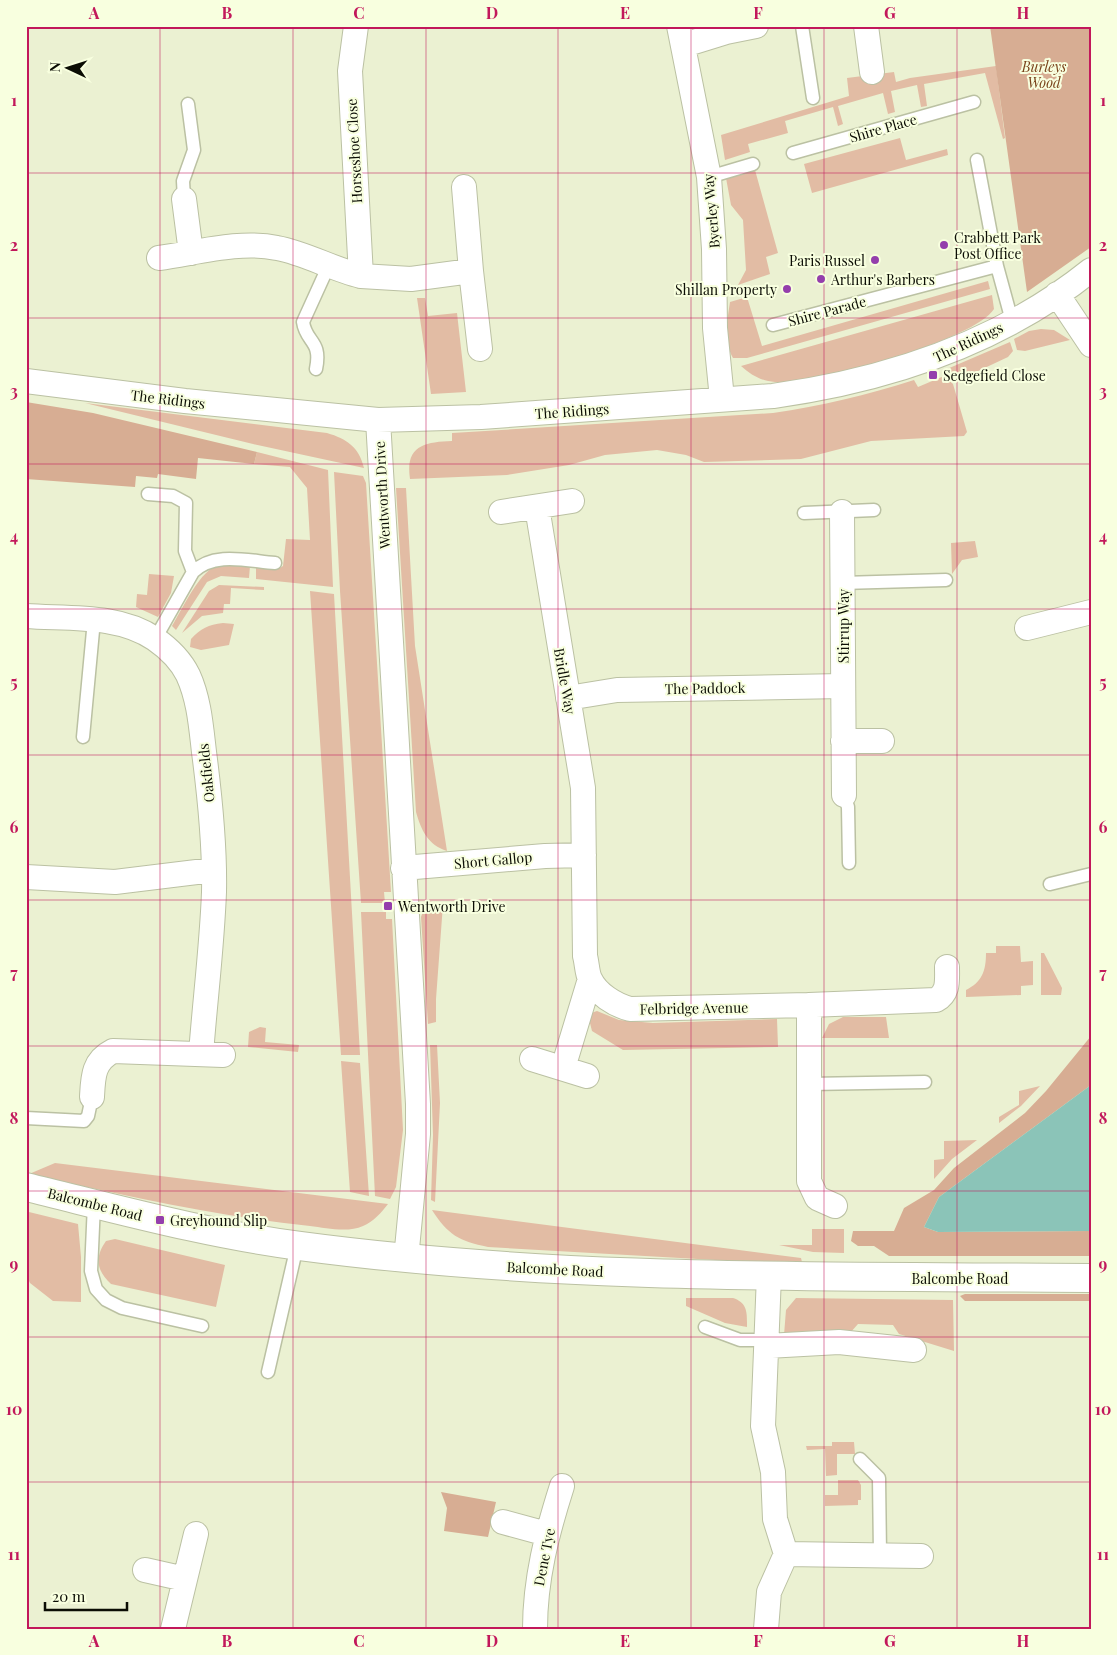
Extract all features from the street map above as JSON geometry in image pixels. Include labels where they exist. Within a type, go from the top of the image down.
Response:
[{"type":"main road","name":"Balcombe Road","points":[[26,1186],[160,1220],[297,1246],[406,1259],[585,1271],[898,1278],[1091,1278]]},
{"type":"street","name":"Horseshoe Close","points":[[356,26],[350,71],[361,276]]},
{"type":"street","points":[[682,36],[726,32],[756,26]]},
{"type":"street","points":[[866,26],[872,72]]},
{"type":"street","name":"Byerley Way","points":[[682,36],[709,177],[714,250],[715,328],[722,399]]},
{"type":"street","points":[[464,187],[480,349]]},
{"type":"street","points":[[184,200],[191,253]]},
{"type":"street","points":[[159,258],[263,245],[294,252],[328,267],[361,276],[411,279],[471,271]]},
{"type":"street","name":"The Ridings","points":[[26,381],[185,401],[378,420],[490,416],[773,396],[821,390],[870,378],[950,352],[1012,321],[1057,294],[1091,270]]},
{"type":"street","points":[[1057,294],[1091,344]]},
{"type":"street","name":"Wentworth Drive","points":[[378,420],[418,1104],[418,1134],[406,1259]]},
{"type":"street","points":[[501,512],[572,501]]},
{"type":"street","name":"Bridle Way","points":[[537,507],[583,788],[584,855]]},
{"type":"street","name":"Stirrup Way","points":[[842,512],[844,795]]},
{"type":"street","points":[[1027,628],[1091,612]]},
{"type":"street","name":"Oakfields","points":[[26,616],[94,620],[126,625],[155,639],[182,665],[196,698],[206,765],[213,870],[212,1055],[114,1051],[105,1055],[97,1064],[92,1098]]},
{"type":"street","name":"The Paddock","points":[[568,698],[617,690],[843,686]]},
{"type":"street","points":[[843,741],[882,742]]},
{"type":"street","points":[[563,1068],[590,979],[585,956],[584,855]]},
{"type":"street","name":"Short Gallop","points":[[403,868],[545,856],[584,855]]},
{"type":"street","points":[[26,877],[115,882],[213,870]]},
{"type":"street","name":"Felbridge Avenue","points":[[590,979],[617,1006],[630,1009],[809,1005],[936,1000],[946,990],[947,967]]},
{"type":"street","points":[[809,1005],[809,1181],[817,1198],[835,1206]]},
{"type":"street","points":[[532,1059],[587,1076]]},
{"type":"street","points":[[766,1629],[769,1592],[786,1554],[775,1519],[773,1472],[763,1426],[768,1343],[769,1276]]},
{"type":"street","points":[[768,1343],[839,1342],[914,1350]]},
{"type":"street","name":"Dene Tye","points":[[535,1629],[537,1586],[547,1534],[562,1486]]},
{"type":"street","points":[[503,1522],[547,1534]]},
{"type":"street","points":[[173,1629],[196,1534]]},
{"type":"street","points":[[786,1554],[922,1556]]},
{"type":"street","points":[[145,1570],[185,1579]]},
{"type":"lane","points":[[802,26],[813,98]]},
{"type":"lane","name":"Shire Place","points":[[793,153],[974,102]]},
{"type":"lane","points":[[184,200],[184,182],[194,150],[188,104]]},
{"type":"lane","points":[[977,160],[997,266],[1012,321]]},
{"type":"lane","points":[[709,177],[754,164]]},
{"type":"lane","name":"Shire Parade","points":[[773,325],[997,266]]},
{"type":"lane","points":[[316,369],[317,351],[315,342],[304,328],[303,322],[328,267]]},
{"type":"lane","points":[[148,494],[173,496],[186,503],[185,551],[193,572]]},
{"type":"lane","points":[[804,513],[874,510]]},
{"type":"lane","points":[[155,639],[193,572],[201,564],[212,560],[275,562]]},
{"type":"lane","points":[[842,583],[946,580]]},
{"type":"lane","points":[[83,737],[94,620]]},
{"type":"lane","points":[[844,795],[848,807],[849,862]]},
{"type":"lane","points":[[1050,884],[1091,874]]},
{"type":"lane","points":[[809,1084],[925,1082]]},
{"type":"lane","points":[[26,1118],[84,1121],[91,1110],[92,1098]]},
{"type":"lane","points":[[94,1204],[91,1271],[96,1289],[106,1300],[122,1308],[202,1326]]},
{"type":"lane","points":[[268,1372],[297,1246]]},
{"type":"lane","points":[[705,1327],[740,1340],[768,1343]]},
{"type":"lane","points":[[860,1459],[879,1478],[880,1554]]},
{"type":"shaded area","points":[[996,66],[1005,138],[1003,139],[985,73],[924,84],[927,106],[921,107],[917,85],[891,91],[895,112],[888,114],[883,93],[838,106],[843,124],[838,126],[833,107],[785,121],[788,133],[748,144],[750,152],[725,160],[721,135],[849,96],[847,78],[894,72],[896,82],[910,78]]},
{"type":"shaded area","points":[[900,138],[906,160],[947,149],[948,155],[812,193],[804,164]]},
{"type":"shaded area","points":[[755,170],[778,253],[766,257],[770,274],[738,285],[746,270],[743,220],[731,205],[726,178]]},
{"type":"shaded area","points":[[988,281],[990,289],[747,358],[733,358],[728,344],[727,331],[730,302],[747,297],[762,346]]},
{"type":"shaded area","points":[[992,295],[994,309],[981,321],[926,347],[892,358],[823,376],[795,381],[775,382],[765,380],[756,377],[741,366]]},
{"type":"shaded area","points":[[417,298],[425,298],[428,316],[457,313],[466,392],[431,394]]},
{"type":"shaded area","points":[[1041,329],[1054,330],[1070,340],[1025,351],[1017,350],[1014,339],[1029,331]]},
{"type":"shaded area","points":[[1010,342],[1013,351],[1008,357],[959,380],[947,369]]},
{"type":"shaded area","points":[[944,376],[953,384],[967,432],[964,436],[871,441],[801,459],[704,462],[686,455],[657,450],[605,455],[569,465],[507,475],[410,479],[409,468],[414,453],[425,445],[452,441],[452,433],[773,413],[844,400],[914,380],[918,387]]},
{"type":"shaded area","points":[[85,403],[327,433],[341,438],[351,445],[359,455],[364,468],[253,444]]},
{"type":"shaded area","points":[[257,452],[328,470],[333,587],[256,579],[256,568],[278,569],[283,566],[286,539],[310,540],[307,488],[290,467],[254,464]]},
{"type":"shaded area","points":[[334,472],[363,476],[366,483],[391,892],[384,892],[385,903],[361,903]]},
{"type":"shaded area","points":[[396,488],[406,488],[415,646],[447,851],[435,845],[426,836],[416,812]]},
{"type":"shaded area","points":[[975,541],[978,557],[962,560],[952,574],[951,543]]},
{"type":"shaded area","points":[[220,565],[250,566],[249,578],[221,576],[207,582],[176,630],[172,626],[199,581],[206,573]]},
{"type":"shaded area","points":[[149,574],[174,576],[171,593],[158,617],[136,607],[137,594],[147,595]]},
{"type":"shaded area","points":[[219,585],[264,587],[264,590],[231,588],[230,604],[224,604],[223,613],[202,616],[182,633],[209,591]]},
{"type":"shaded area","points":[[310,591],[334,594],[360,1055],[341,1055]]},
{"type":"shaded area","points":[[223,623],[234,624],[229,645],[201,650],[190,647],[191,639],[198,632],[209,626]]},
{"type":"shaded area","points":[[427,901],[443,904],[436,1022],[428,1024],[421,917]]},
{"type":"shaded area","points":[[361,912],[386,912],[386,919],[392,919],[403,1130],[396,1187],[390,1199],[375,1196]]},
{"type":"shaded area","points":[[996,946],[1020,946],[1021,962],[1033,961],[1033,985],[1021,986],[1021,995],[966,997],[966,990],[979,980],[984,971],[986,953],[996,953]]},
{"type":"shaded area","points":[[1041,953],[1044,953],[1062,988],[1061,995],[1041,995]]},
{"type":"shaded area","points":[[597,1011],[619,1020],[653,1023],[777,1019],[778,1047],[623,1050],[592,1031],[589,1019],[591,1013]]},
{"type":"shaded area","points":[[843,1017],[886,1017],[889,1038],[822,1038],[829,1024]]},
{"type":"shaded area","points":[[260,1027],[266,1028],[265,1042],[299,1045],[298,1052],[248,1047],[249,1032]]},
{"type":"shaded area","points":[[430,1045],[437,1045],[440,1103],[435,1202],[431,1200],[433,1135]]},
{"type":"shaded area","points":[[341,1061],[360,1063],[369,1196],[350,1192]]},
{"type":"shaded area","points":[[1040,1086],[1021,1106],[999,1123],[999,1117],[1019,1105],[1019,1091]]},
{"type":"shaded area","points":[[977,1140],[952,1159],[934,1179],[934,1160],[944,1159],[944,1141]]},
{"type":"shaded area","points":[[55,1163],[388,1204],[374,1219],[363,1226],[344,1230],[330,1229],[204,1211],[29,1174]]},
{"type":"shaded area","points":[[432,1210],[801,1258],[802,1262],[788,1264],[488,1247],[455,1236],[443,1225]]},
{"type":"shaded area","points":[[29,1212],[78,1224],[81,1257],[81,1302],[53,1301],[30,1283],[26,1275],[26,1213]]},
{"type":"shaded area","points":[[812,1229],[844,1229],[844,1253],[813,1252],[779,1245],[812,1245]]},
{"type":"shaded area","points":[[115,1239],[225,1265],[216,1307],[111,1284],[100,1269],[99,1259],[102,1247],[106,1241]]},
{"type":"shaded area","points":[[686,1298],[733,1298],[738,1300],[746,1309],[747,1327],[725,1323],[686,1306]]},
{"type":"shaded area","points":[[796,1298],[953,1300],[954,1351],[899,1334],[893,1325],[858,1324],[850,1333],[784,1335],[786,1310]]},
{"type":"shaded area","points":[[832,1442],[854,1442],[855,1454],[837,1454],[837,1475],[826,1476],[825,1449],[807,1450],[806,1446],[832,1446]]},
{"type":"shaded area","points":[[838,1480],[858,1480],[861,1485],[861,1500],[858,1500],[858,1505],[825,1506],[825,1495],[838,1495]]},
{"type":"green space","name":"Burleys Wood","points":[[990,26],[1091,26],[1091,247],[1027,292]]},
{"type":"green space","points":[[26,402],[93,413],[257,452],[254,464],[198,458],[196,479],[158,474],[157,478],[136,476],[135,487],[26,479]]},
{"type":"green space","points":[[1091,1036],[1091,1085],[939,1197],[924,1227],[938,1232],[1091,1231],[1091,1256],[889,1256],[874,1246],[858,1246],[851,1241],[853,1231],[894,1231],[904,1208],[934,1190],[954,1168],[1025,1113],[1046,1091]]},
{"type":"green space","points":[[965,1294],[1091,1294],[1091,1301],[965,1301],[960,1296]]},
{"type":"green space","points":[[441,1492],[496,1502],[488,1537],[444,1531],[447,1508]]},
{"type":"water","points":[[1091,1085],[1091,1231],[938,1232],[924,1227],[939,1197]]},
{"type":"place","name":"Crabbett Park Post Office","points":[[944,245]]},
{"type":"place","name":"Paris Russel","points":[[875,260]]},
{"type":"place","name":"Arthur's Barbers","points":[[821,279]]},
{"type":"place","name":"Shillan Property","points":[[787,289]]},
{"type":"place","name":"Sedgefield Close","points":[[933,375]]},
{"type":"place","name":"Wentworth Drive","points":[[388,906]]},
{"type":"place","name":"Greyhound Slip","points":[[160,1220]]}]
